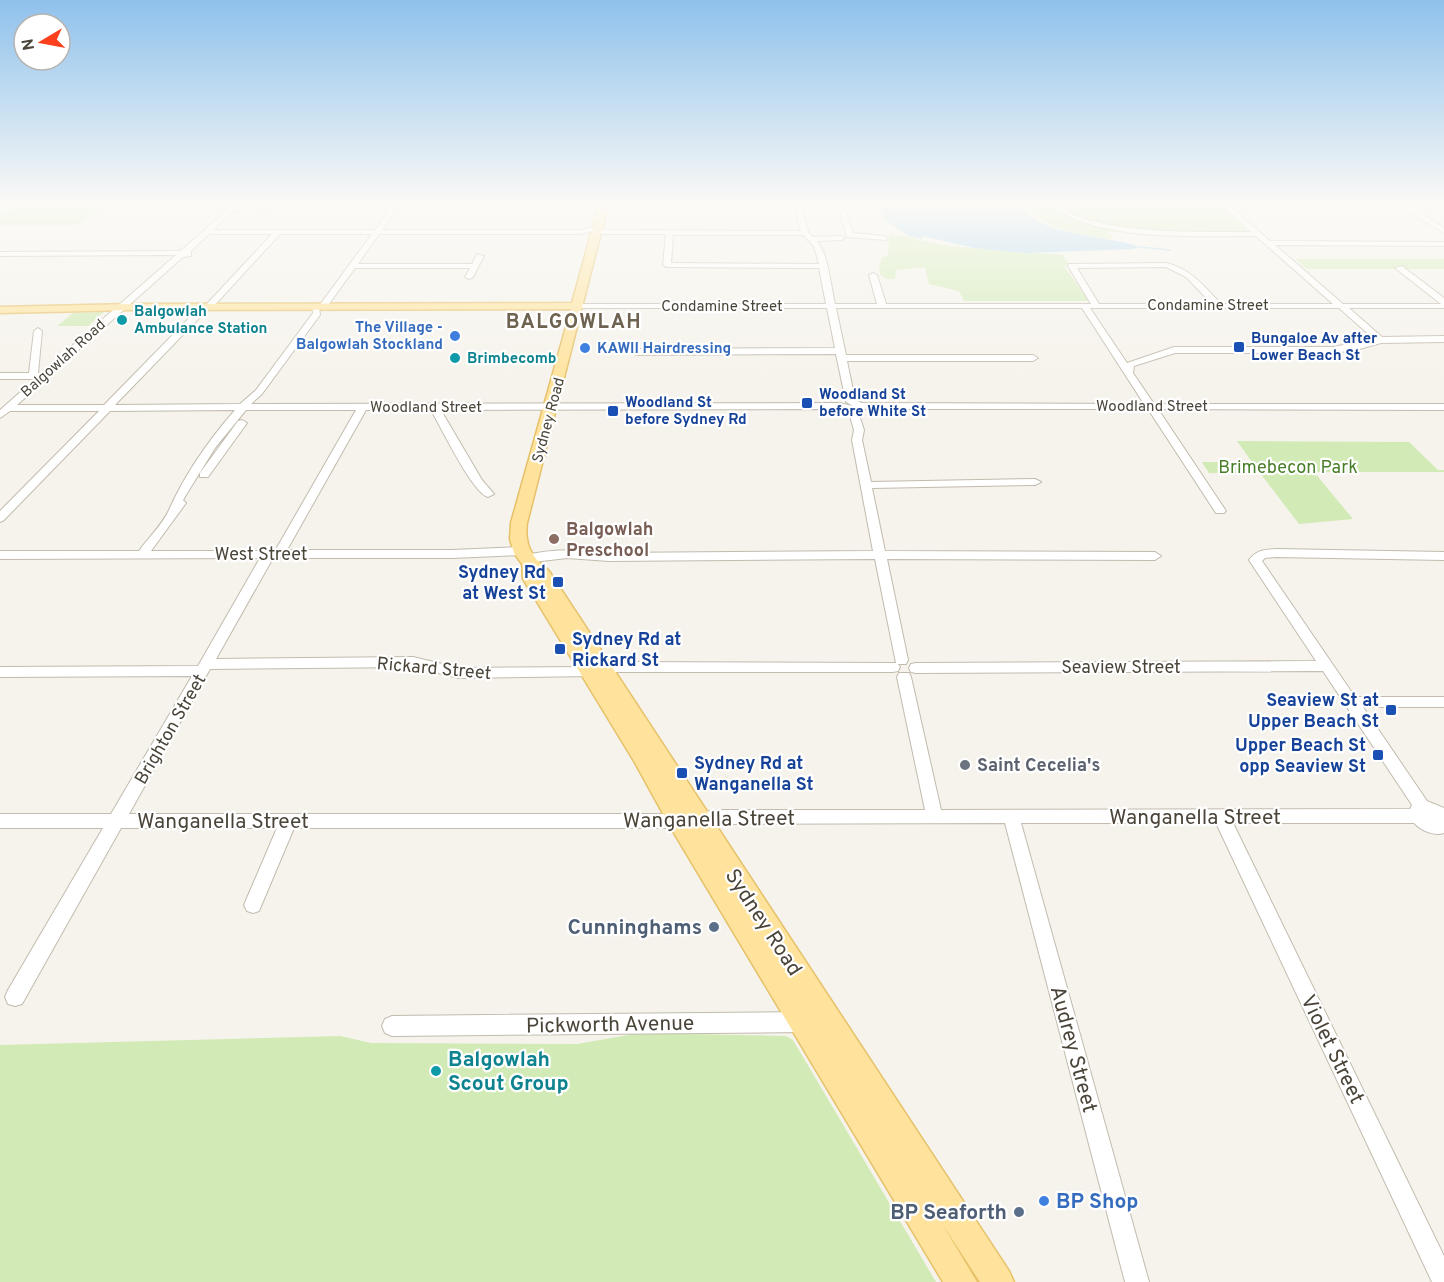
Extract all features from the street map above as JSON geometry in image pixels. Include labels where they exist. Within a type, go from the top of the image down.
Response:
[{"type":"main road","name":"Sydney Road","points":[[589,265],[518,529],[531,579],[595,670],[816,1021],[998,1282]]},
{"type":"main road","name":"Condamine Street","points":[[0,309],[578,306]]},
{"type":"main road","name":"Sydney Road","points":[[816,1021],[961,1282]]},
{"type":"street","name":"Balgowlah Road","points":[[0,415],[38,376],[122,307],[169,265]]},
{"type":"street","points":[[0,518],[246,265]]},
{"type":"street","points":[[667,265],[714,267],[823,266],[859,430],[857,440],[935,817]]},
{"type":"street","points":[[1096,305],[1071,268],[1075,265],[1178,267],[1186,271],[1218,305]]},
{"type":"street","points":[[1292,265],[1380,340]]},
{"type":"street","points":[[142,555],[175,507],[188,496],[248,407],[318,309],[352,266],[475,266],[469,277]]},
{"type":"street","points":[[1399,268],[1444,304]]},
{"type":"street","points":[[873,274],[882,306]]},
{"type":"street","name":"Condamine Street","points":[[578,306],[1444,304]]},
{"type":"street","points":[[1084,305],[1220,511]]},
{"type":"street","points":[[0,376],[38,376],[38,331]]},
{"type":"street","points":[[1129,372],[1129,365],[1134,362],[1174,350],[1333,350],[1356,347],[1380,340],[1444,339]]},
{"type":"street","points":[[636,352],[1033,358]]},
{"type":"street","name":"Brighton Street","points":[[15,997],[205,667],[363,407]]},
{"type":"street","points":[[439,407],[437,412],[477,482],[488,495]]},
{"type":"street","name":"Woodland Street","points":[[9,408],[1444,407]]},
{"type":"street","points":[[866,485],[1035,482]]},
{"type":"street","points":[[1443,824],[1428,825],[1350,702],[1255,560],[1262,554],[1276,553],[1444,556]]},
{"type":"street","name":"West Street","points":[[0,555],[452,554],[525,558],[552,554],[594,554],[609,557],[1155,556]]},
{"type":"street","name":"Rickard Street","points":[[0,672],[413,662],[459,673],[595,670]]},
{"type":"street","name":"Seaview Street","points":[[595,670],[1325,666]]},
{"type":"street","points":[[1350,702],[1444,702]]},
{"type":"street","name":"Wanganella Street","points":[[0,821],[689,821],[724,817],[1222,818],[1420,811]]},
{"type":"street","name":"Audrey Street","points":[[1011,817],[1137,1282]]},
{"type":"street","name":"Violet Street","points":[[1222,818],[1444,1281]]},
{"type":"street","points":[[253,905],[289,820]]},
{"type":"street","name":"Pickworth Avenue","points":[[392,1026],[816,1021]]},
{"type":"green space","points":[[880,265],[1067,265],[1064,266],[1089,301],[964,301],[959,291],[929,284],[925,267],[896,270],[895,279],[886,279],[880,274]]},
{"type":"green space","points":[[1302,265],[1444,265],[1444,269],[1307,269]]},
{"type":"green space","points":[[104,312],[88,326],[57,326],[73,313]]},
{"type":"green space","name":"Brimebecon Park","points":[[1237,441],[1409,442],[1438,470],[1444,470],[1444,472],[1314,472],[1353,519],[1299,524],[1260,473],[1209,473],[1202,462],[1252,462]]},
{"type":"green space","points":[[640,1033],[786,1036],[793,1040],[936,1282],[0,1282],[0,1045],[340,1036],[371,1043],[577,1044]]},
{"type":"place","name":"Balgowlah Ambulance Station","points":[[122,320]]},
{"type":"place","name":"The Village - Balgowlah Stockland","points":[[455,336]]},
{"type":"place","name":"Bungaloe Av after Lower Beach St","points":[[1239,347]]},
{"type":"place","name":"KAWII Hairdressing","points":[[585,348]]},
{"type":"place","name":"Brimbecomb","points":[[455,358]]},
{"type":"place","name":"Woodland St before White St","points":[[807,403]]},
{"type":"place","name":"Woodland St before Sydney Rd","points":[[613,411]]},
{"type":"place","name":"Balgowlah Preschool","points":[[554,539]]},
{"type":"place","name":"Sydney Rd at West St","points":[[558,582]]},
{"type":"place","name":"Sydney Rd at Rickard St","points":[[560,649]]},
{"type":"place","name":"Seaview St at Upper Beach St","points":[[1391,710]]},
{"type":"place","name":"Upper Beach St opp Seaview St","points":[[1378,755]]},
{"type":"place","name":"Saint Cecelia's","points":[[965,765]]},
{"type":"place","name":"Sydney Rd at Wanganella St","points":[[682,773]]},
{"type":"place","name":"Cunninghams","points":[[714,927]]},
{"type":"place","name":"Balgowlah Scout Group","points":[[436,1071]]},
{"type":"place","name":"BP Shop","points":[[1044,1201]]},
{"type":"place","name":"BP Seaforth","points":[[1019,1212]]},
{"type":"district","name":"BALGOWLAH","points":[[574,321]]}]
